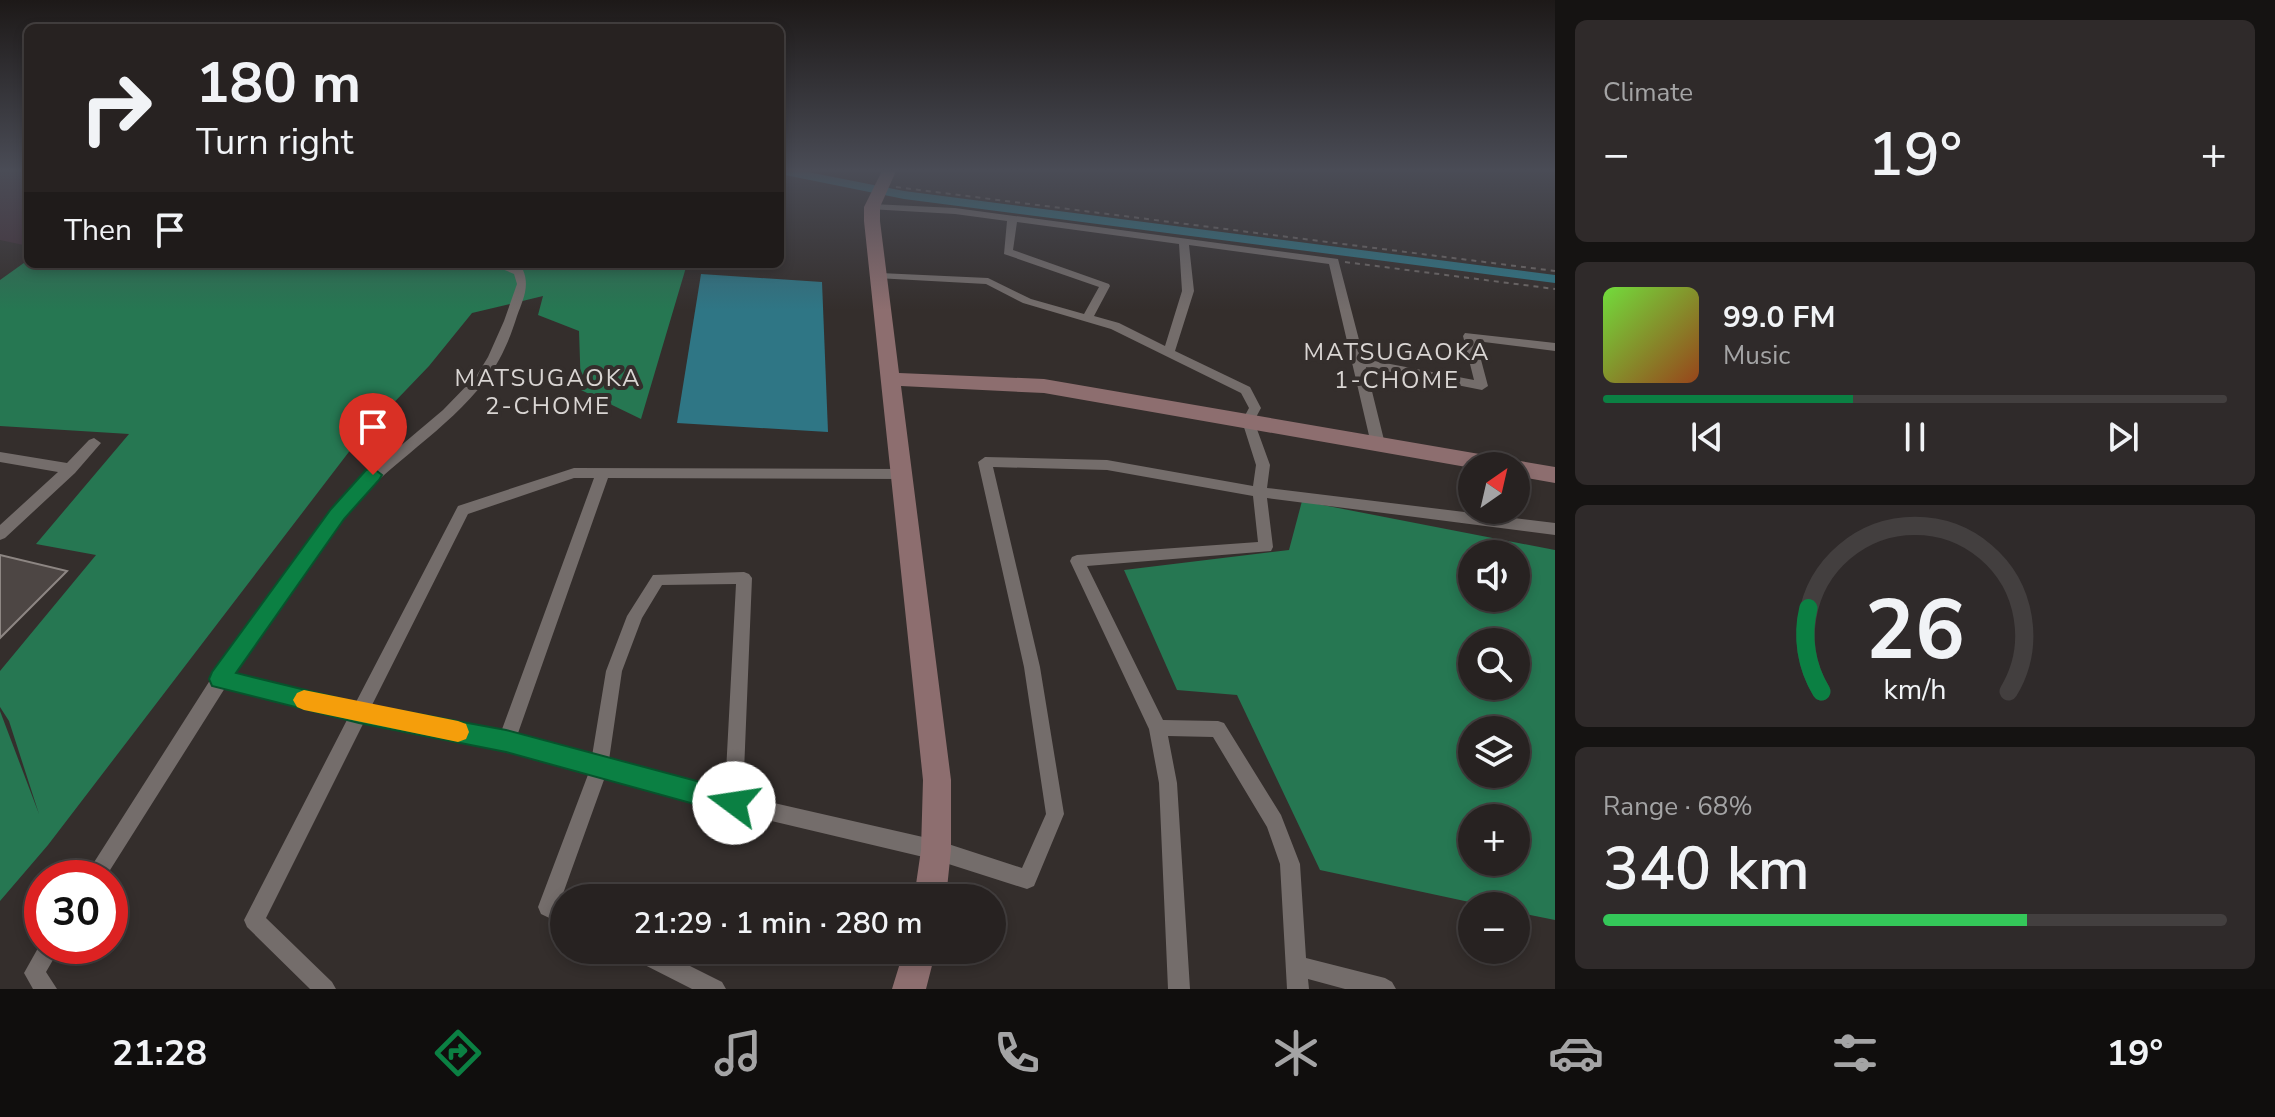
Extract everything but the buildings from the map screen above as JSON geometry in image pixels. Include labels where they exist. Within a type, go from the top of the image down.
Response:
[{"type":"street","points":[[880,217],[880,276],[937,780],[936,850],[932,884]]},
{"type":"street","points":[[999,217],[1334,261],[1378,444]]},
{"type":"street","points":[[1012,219],[1008,252],[1105,286],[1087,318]]},
{"type":"street","points":[[1169,352],[1188,291],[1184,242]]},
{"type":"street","points":[[105,860],[220,679],[359,488],[480,380],[507,327],[522,284],[519,272],[510,268]]},
{"type":"street","points":[[880,276],[988,281],[1027,301],[1115,326],[1246,390],[1255,408],[1248,421],[1263,465],[1259,492],[1266,547],[1077,561],[1158,728],[1168,783],[1179,989]]},
{"type":"street","points":[[1358,362],[1482,386],[1469,336],[1555,347]]},
{"type":"street","points":[[893,379],[1025,384],[1458,458]]},
{"type":"street","points":[[0,534],[94,443]]},
{"type":"street","points":[[0,457],[70,469]]},
{"type":"street","points":[[220,679],[359,713],[506,741],[734,803],[936,850],[1027,879],[1055,814],[1032,667],[985,462],[1107,465],[1259,492],[1555,529]]},
{"type":"street","points":[[1530,471],[1555,475]]},
{"type":"street","points":[[325,989],[254,920],[463,510],[574,473],[904,474]]},
{"type":"street","points":[[506,741],[602,475]]},
{"type":"street","points":[[556,884],[599,768],[614,671],[635,616],[658,579],[744,578],[734,803]]},
{"type":"street","points":[[1158,728],[1218,729],[1274,822],[1290,864],[1298,989]]},
{"type":"street","points":[[40,964],[34,973],[46,989]]},
{"type":"street","points":[[664,964],[715,989]]},
{"type":"street","points":[[909,989],[916,964]]},
{"type":"street","points":[[1297,966],[1385,989]]},
{"type":"path","points":[[1106,217],[1555,271]]},
{"type":"path","points":[[1334,261],[1555,289]]},
{"type":"shaded area","points":[[0,217],[24,217],[24,245],[0,240]]},
{"type":"green space","points":[[24,263],[24,268],[686,268],[641,419],[581,390],[579,331],[538,315],[543,296],[472,313],[429,366],[358,440],[48,845],[35,860],[24,860],[24,873],[0,901],[0,711],[39,814],[9,721],[0,707],[0,671],[96,555],[36,544],[129,434],[0,426],[0,280]]},
{"type":"green space","points":[[1302,501],[1503,540],[1458,540],[1458,612],[1530,612],[1530,545],[1555,550],[1555,920],[1530,915],[1530,892],[1458,892],[1458,900],[1320,870],[1237,695],[1177,690],[1124,570],[1289,550]]},
{"type":"water","points":[[701,274],[822,282],[828,432],[677,423]]},
{"type":"waterway","points":[[1076,217],[1555,279]]},
{"type":"slow traffic","points":[[304,700],[458,732]]},
{"type":"district","name":"MATSUGAOKA 1-CHOME","points":[[1397,366]]},
{"type":"district","name":"MATSUGAOKA 2-CHOME","points":[[548,392]]},
{"type":"route","points":[[373,475],[337,514],[220,679],[359,713],[506,741],[734,803]]}]
